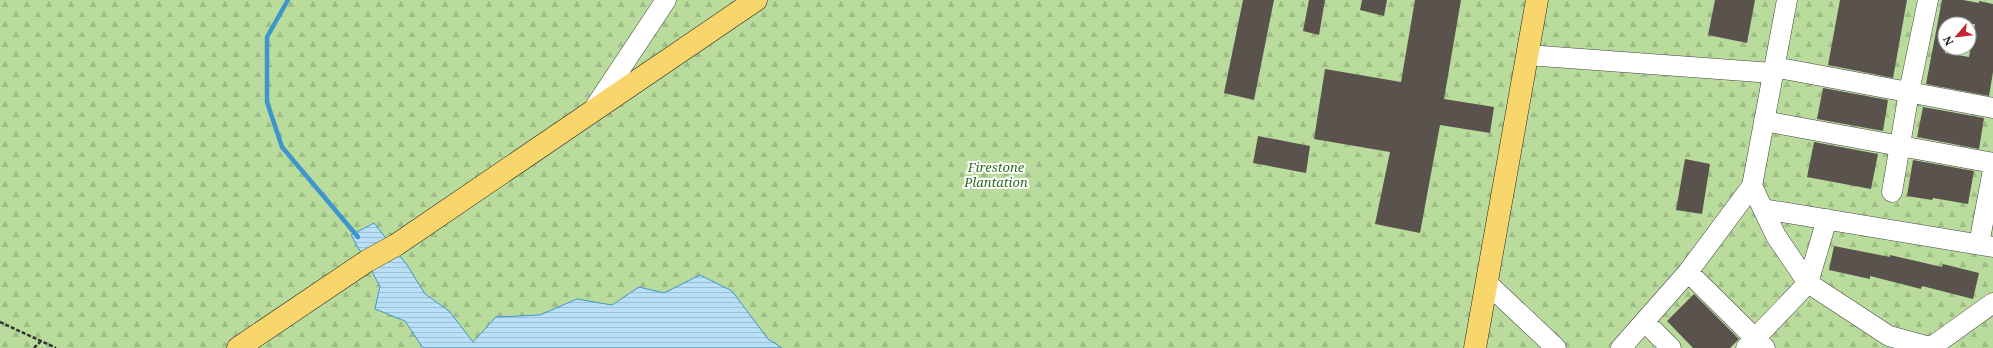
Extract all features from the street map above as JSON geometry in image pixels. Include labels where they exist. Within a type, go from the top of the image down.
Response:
[{"type":"main road","points":[[251,345],[367,261],[396,245],[756,0]]},
{"type":"main road","points":[[1475,348],[1537,0]]},
{"type":"street","points":[[590,114],[666,0]]},
{"type":"street","points":[[1621,348],[1688,272],[1752,186],[1787,0]]},
{"type":"street","points":[[1892,192],[1909,92],[1928,0]]},
{"type":"street","points":[[1527,55],[1774,70],[1909,92],[1993,108]]},
{"type":"street","points":[[1764,121],[1993,163]]},
{"type":"street","points":[[1763,209],[1986,245],[1993,170]]},
{"type":"street","points":[[1752,186],[1776,236],[1808,283],[1883,342],[1931,348],[1993,303]]},
{"type":"street","points":[[1688,272],[1755,345],[1808,283],[1827,219]]},
{"type":"street","points":[[1486,282],[1556,348]]},
{"type":"street","points":[[1645,322],[1671,348]]},
{"type":"path","points":[[0,322],[42,340],[56,348]]},
{"type":"path","points":[[34,348],[42,340]]},
{"type":"green space","name":"Firestone Plantation","points":[[0,0],[1993,0],[1993,348],[0,348]]},
{"type":"water","points":[[374,223],[407,265],[425,294],[449,311],[473,342],[496,317],[540,315],[577,299],[612,305],[639,287],[664,293],[700,275],[732,291],[768,339],[782,348],[423,348],[405,321],[375,309],[380,286],[351,235]]},
{"type":"building","points":[[1243,0],[1274,0],[1254,100],[1224,93]]},
{"type":"building","points":[[1309,0],[1325,0],[1319,35],[1303,31]]},
{"type":"building","points":[[1362,0],[1387,0],[1384,16],[1360,10]]},
{"type":"building","points":[[1415,0],[1461,0],[1444,99],[1494,107],[1490,133],[1440,125],[1420,233],[1375,224],[1390,152],[1314,139],[1325,69],[1401,82]]},
{"type":"building","points":[[1715,0],[1755,0],[1747,43],[1708,35]]},
{"type":"building","points":[[1840,0],[1907,0],[1893,78],[1828,65]]},
{"type":"building","points":[[1942,0],[1963,0],[1979,3],[1979,1],[1993,4],[1993,72],[1989,96],[1926,84],[1937,26],[1937,56],[1977,56],[1977,16],[1939,16]]},
{"type":"building","points":[[1823,88],[1888,100],[1883,131],[1817,119]]},
{"type":"building","points":[[1923,107],[1984,118],[1979,149],[1917,137]]},
{"type":"building","points":[[1258,136],[1310,146],[1306,173],[1253,163]]},
{"type":"building","points":[[1814,142],[1878,154],[1871,189],[1807,177]]},
{"type":"building","points":[[1685,159],[1710,164],[1702,214],[1676,210]]},
{"type":"building","points":[[1913,160],[1974,171],[1968,204],[1933,198],[1932,200],[1907,196]]},
{"type":"building","points":[[1834,246],[1890,257],[1890,255],[1942,267],[1943,264],[1979,273],[1973,299],[1922,286],[1921,289],[1870,276],[1870,279],[1829,270]]},
{"type":"building","points":[[1694,294],[1739,339],[1730,348],[1693,348],[1667,321]]},
{"type":"waterway","points":[[288,0],[267,37],[267,102],[282,147],[358,237]]}]
